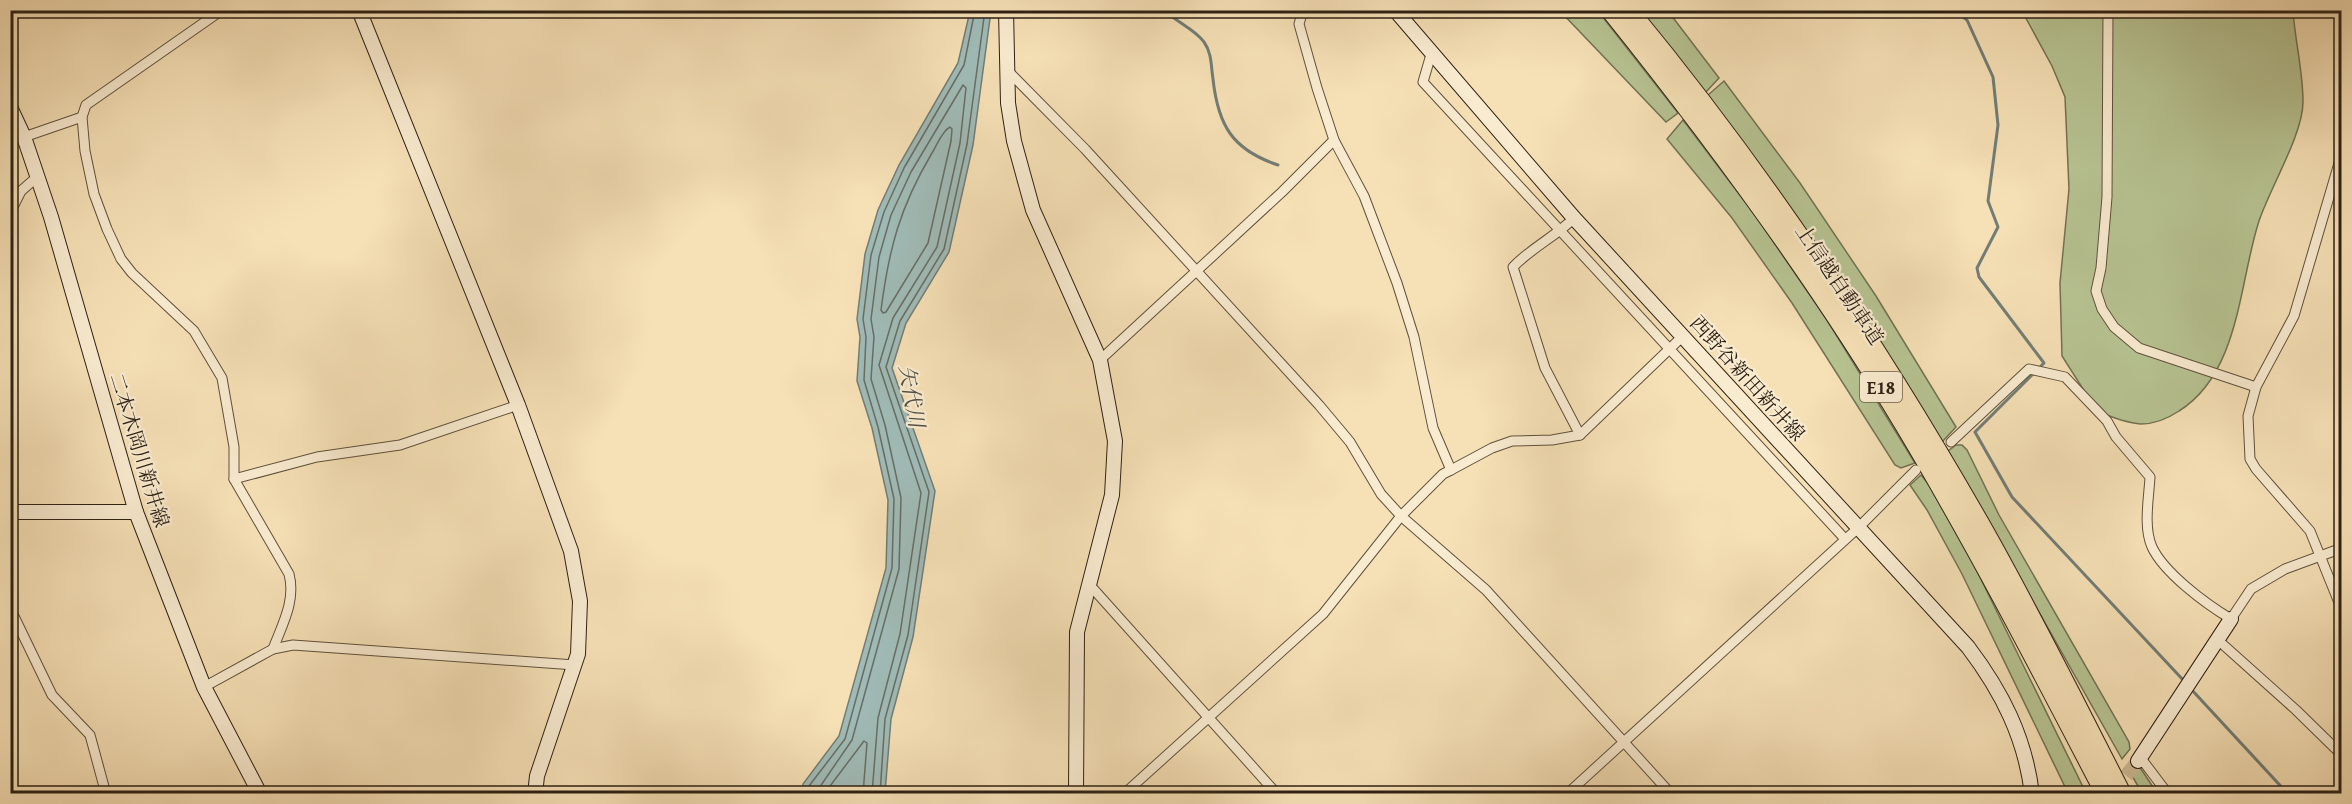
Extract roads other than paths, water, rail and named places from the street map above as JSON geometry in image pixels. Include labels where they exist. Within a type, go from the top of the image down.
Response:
[{"type":"highway","name":"上信越自動車道","points":[[1610,10],[1732,169],[1840,323],[1904,424],[1996,588],[2105,794]]},
{"type":"highway","name":"上信越自動車道","points":[[1629,10],[1744,159],[1874,346],[1982,527],[2122,794]]},
{"type":"highway","points":[[1996,588],[2093,794]]},
{"type":"highway","points":[[2071,694],[2131,794]]},
{"type":"street","points":[[222,10],[86,105],[82,117],[85,151],[94,194],[121,259],[149,291],[194,331],[222,378],[234,447],[234,479],[289,574],[292,585],[290,604],[273,649]]},
{"type":"street","points":[[359,10],[518,405],[571,551],[580,601],[581,625],[575,665],[537,776],[535,794]]},
{"type":"street","points":[[1006,10],[1008,103],[1014,141],[1033,210],[1100,360],[1112,416],[1115,465],[1106,522],[1088,583],[1077,632],[1076,794]]},
{"type":"street","points":[[1303,10],[1299,24],[1334,140],[1364,196],[1397,282],[1414,336],[1433,428],[1451,470]]},
{"type":"street","name":"西野谷新田新井線","points":[[1395,10],[1574,218],[1684,335],[1968,647],[1989,677],[2017,729],[2032,794]]},
{"type":"street","points":[[2108,10],[2107,197],[2101,267],[2096,291],[2102,309],[2114,327],[2139,348],[2256,387]]},
{"type":"street","points":[[1432,51],[1423,82],[1845,539]]},
{"type":"street","points":[[1007,70],[1085,149],[1199,271],[1350,442],[1382,494],[1401,516],[1486,590],[1671,794]]},
{"type":"street","name":"二本木岡川新井線","points":[[10,107],[24,137],[37,177],[136,512],[204,687],[260,794]]},
{"type":"street","points":[[24,137],[82,117]]},
{"type":"street","points":[[1100,360],[1199,271],[1334,140]]},
{"type":"street","points":[[2342,153],[2294,316],[2256,387],[2248,416],[2250,459],[2310,531],[2342,610]]},
{"type":"street","points":[[10,213],[21,191],[37,177]]},
{"type":"street","points":[[1574,218],[1562,230],[1529,250],[1513,267],[1545,368],[1580,435]]},
{"type":"street","points":[[1124,794],[1323,615],[1401,516],[1443,474],[1492,448],[1512,441],[1552,440],[1580,435],[1684,335]]},
{"type":"street","points":[[1951,442],[2029,369],[2065,377],[2107,421],[2116,437],[2150,477],[2148,525],[2151,546],[2163,562],[2199,598],[2231,619]]},
{"type":"street","points":[[234,479],[318,457],[400,445],[518,405]]},
{"type":"street","points":[[1567,794],[1858,528],[1916,470]]},
{"type":"street","points":[[10,512],[136,512]]},
{"type":"street","points":[[2168,794],[2139,759],[2219,641],[2251,589],[2285,569],[2342,548]]},
{"type":"street","points":[[1088,583],[1277,794]]},
{"type":"street","points":[[10,608],[52,695],[90,735],[106,794]]},
{"type":"street","points":[[2219,641],[2342,755]]},
{"type":"street","points":[[204,687],[273,649],[293,645],[575,665]]},
{"type":"water","points":[[970,11],[991,11],[973,145],[949,252],[906,323],[892,368],[935,491],[913,637],[891,719],[885,793],[801,793],[803,784],[839,736],[886,568],[888,500],[872,428],[857,381],[860,337],[857,319],[865,254],[878,210],[899,165],[958,63]]},
{"type":"waterway","points":[[1164,10],[1196,33],[1207,46],[1215,96],[1230,134],[1250,152],[1278,165]]},
{"type":"waterway","points":[[1954,10],[1967,20],[1993,77],[1998,125],[1988,201],[1998,227],[1977,268],[1979,277],[2044,363],[1975,432],[2012,497],[2185,682]]},
{"type":"waterway","points":[[2342,416],[2339,426],[2342,440]]},
{"type":"waterway","points":[[2191,689],[2288,794]]},
{"type":"tunnel","points":[[2113,792],[2138,761]]},
{"type":"water label","name":"矢代川","points":[[912,396]]}]
